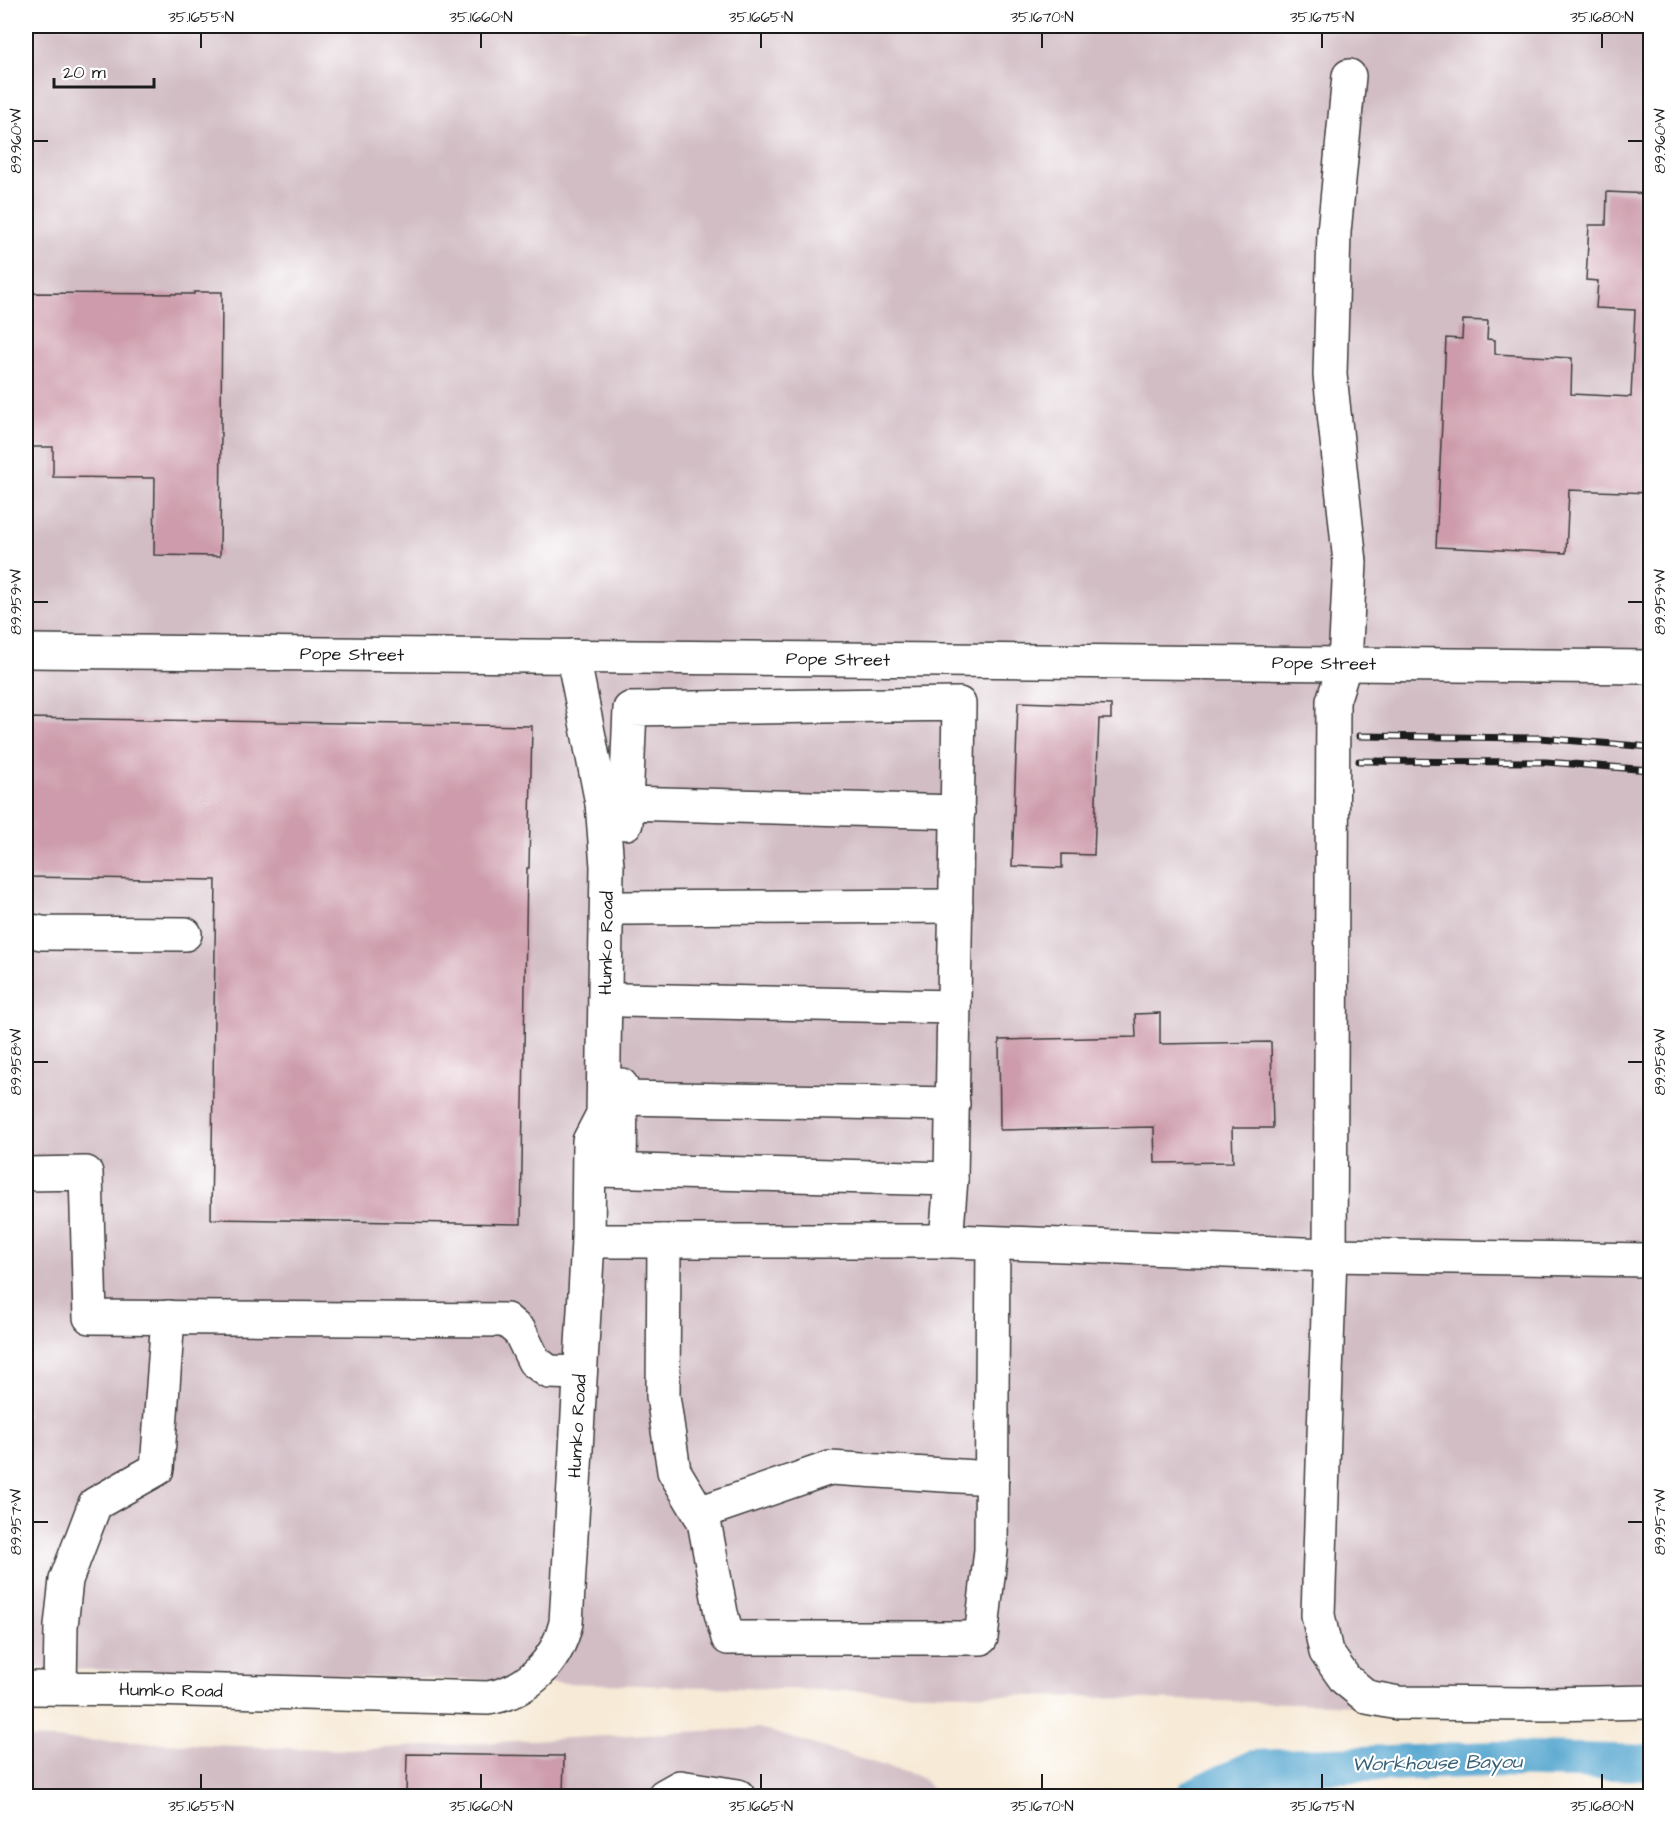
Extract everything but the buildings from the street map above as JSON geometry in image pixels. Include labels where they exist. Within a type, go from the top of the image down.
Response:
[{"type":"street","points":[[1349,76],[1334,232],[1330,375],[1350,562],[1345,664],[1333,701],[1330,1255],[1318,1615],[1326,1652],[1345,1680],[1367,1697],[1398,1703],[1650,1702]]},
{"type":"street","name":"Pope Street","points":[[26,651],[1650,667]]},
{"type":"street","name":"Humko Road","points":[[26,1688],[488,1698],[520,1687],[532,1680],[547,1665],[559,1644],[566,1623],[588,1241],[605,1170],[589,1141],[603,1114],[607,866],[614,803],[573,656]]},
{"type":"street","points":[[946,1241],[951,1179],[959,704],[630,709],[614,803],[625,908],[621,1098],[605,1170],[951,1179]]},
{"type":"street","points":[[614,803],[958,812]]},
{"type":"street","points":[[625,908],[956,906]]},
{"type":"street","points":[[26,930],[42,933],[185,934]]},
{"type":"street","points":[[623,1000],[954,1007]]},
{"type":"street","points":[[621,1098],[952,1104]]},
{"type":"street","points":[[26,1174],[86,1173],[90,1317],[506,1320],[520,1332],[534,1360],[549,1372],[580,1373]]},
{"type":"street","points":[[588,1241],[946,1241],[1330,1255],[1650,1260]]},
{"type":"street","points":[[664,1241],[663,1396],[675,1472],[704,1521],[721,1613],[728,1638],[981,1638],[991,1550],[993,1243]]},
{"type":"street","points":[[60,1688],[61,1626],[66,1580],[95,1504],[157,1469],[168,1317]]},
{"type":"street","points":[[699,1513],[830,1468],[992,1478]]},
{"type":"street","points":[[664,1797],[680,1787],[738,1797]]},
{"type":"shaded area","points":[[26,26],[1650,26],[1650,1713],[26,1668]]},
{"type":"shaded area","points":[[759,1728],[921,1777],[938,1796],[26,1796],[26,1738],[347,1750]]},
{"type":"waterway","name":"Workhouse Bayou","points":[[1194,1796],[1254,1768],[1495,1759],[1650,1763]]},
{"type":"railway","points":[[1359,736],[1540,738],[1650,747]]},
{"type":"railway","points":[[1359,761],[1546,762],[1650,770]]}]
